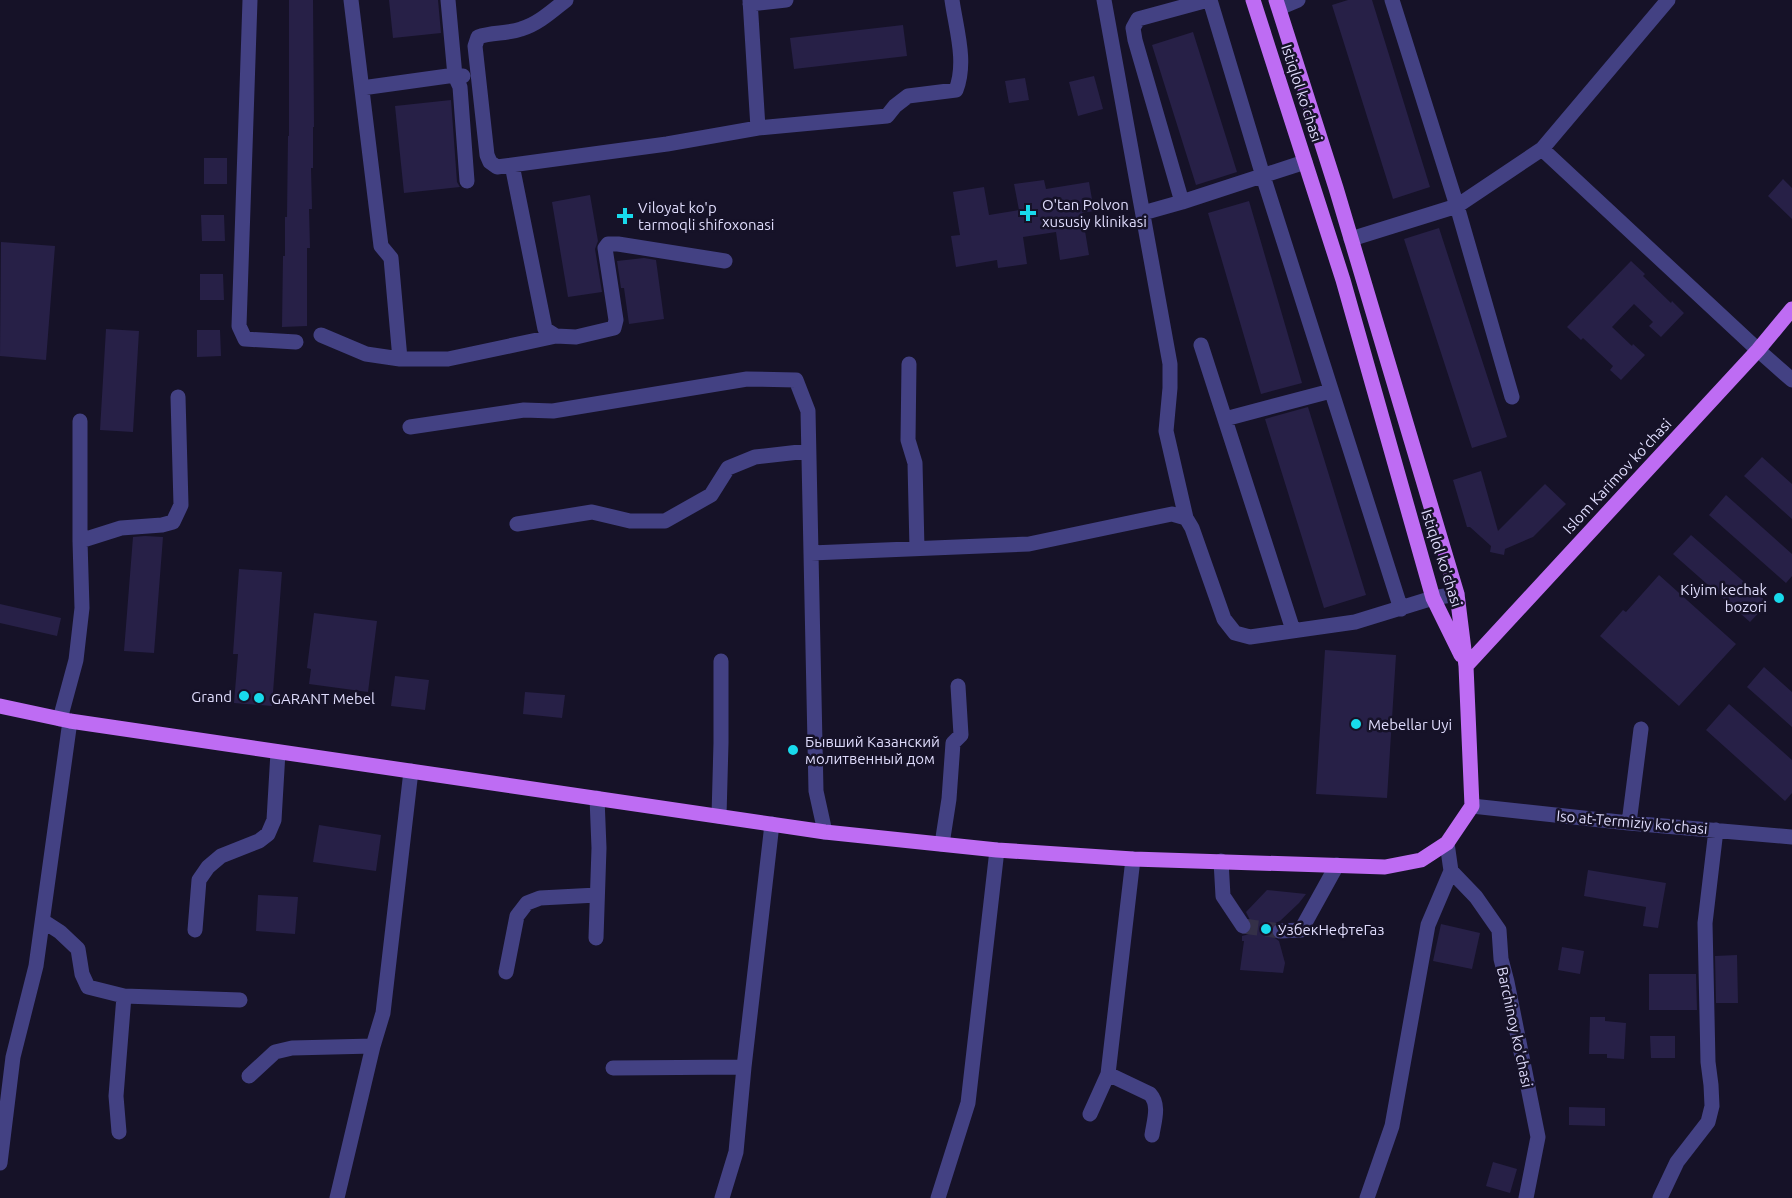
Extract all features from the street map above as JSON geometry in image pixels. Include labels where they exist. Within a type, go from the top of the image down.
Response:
[{"type":"main road","name":"Istiqlol ko'chasi","points":[[1253,0],[1343,280],[1433,598],[1466,666]]},
{"type":"main road","name":"Istiqlol ko'chasi","points":[[1277,4],[1351,238],[1457,594],[1466,666]]},
{"type":"main road","name":"Islom Karimov ko'chasi","points":[[1466,666],[1758,350],[1792,309]]},
{"type":"main road","points":[[0,706],[65,720],[825,832],[997,850],[1133,859],[1385,867],[1420,860],[1448,843],[1472,806],[1466,666]]},
{"type":"street","points":[[250,0],[239,326],[245,339],[296,342]]},
{"type":"street","points":[[351,0],[381,246],[391,258],[400,359]]},
{"type":"street","points":[[448,0],[455,76],[460,87],[467,181]]},
{"type":"street","points":[[566,0],[536,24],[519,30],[478,37],[475,46],[487,155],[490,162],[497,167],[667,144],[758,128],[887,116],[908,96],[956,90],[960,80],[961,66],[952,0]]},
{"type":"street","points":[[758,128],[750,2],[786,0]]},
{"type":"street","points":[[1104,0],[1170,364],[1166,431],[1186,518],[1192,528],[1224,619],[1235,633],[1250,637],[1355,621],[1433,598],[1457,594]]},
{"type":"street","points":[[1182,202],[1133,28],[1138,19],[1209,0],[1401,609]]},
{"type":"street","points":[[1277,4],[1298,0]]},
{"type":"street","points":[[1392,0],[1457,206],[1512,397]]},
{"type":"street","points":[[1351,238],[1457,206],[1542,149],[1668,0]]},
{"type":"street","points":[[362,88],[478,75]]},
{"type":"street","points":[[1542,149],[1792,380]]},
{"type":"street","points":[[1143,213],[1305,162]]},
{"type":"street","points":[[512,165],[545,329],[556,336]]},
{"type":"street","points":[[321,335],[366,354],[400,359],[448,359],[556,336],[576,337],[614,328],[616,320],[605,248],[608,244],[725,261]]},
{"type":"street","points":[[1201,345],[1293,630]]},
{"type":"street","points":[[909,364],[908,440],[915,463],[917,549]]},
{"type":"street","points":[[410,427],[524,410],[553,411],[747,379],[796,380],[808,411],[816,791],[825,832]]},
{"type":"street","points":[[1225,419],[1331,391]]},
{"type":"street","points":[[80,541],[120,528],[173,522],[181,505],[178,397]]},
{"type":"street","points":[[0,1163],[13,1057],[36,966],[43,921],[65,720],[76,660],[82,608],[80,421]]},
{"type":"street","points":[[517,524],[592,512],[630,521],[666,520],[711,495],[728,468],[755,457],[808,451]]},
{"type":"street","points":[[811,553],[1029,544],[1172,514],[1186,518]]},
{"type":"street","points":[[719,816],[722,743],[721,661]]},
{"type":"street","points":[[942,844],[949,799],[953,743],[960,735],[958,686]]},
{"type":"street","points":[[1629,823],[1641,729]]},
{"type":"street","points":[[195,930],[200,879],[208,867],[221,856],[259,841],[268,834],[274,820],[278,752]]},
{"type":"street","points":[[337,1198],[383,1013],[411,771]]},
{"type":"street","points":[[596,938],[599,848],[597,798]]},
{"type":"street","name":"Iso at-Termiziy ko'chasi","points":[[1472,806],[1792,837]]},
{"type":"street","points":[[722,1198],[736,1152],[772,824]]},
{"type":"street","points":[[1660,1198],[1677,1162],[1708,1122],[1712,1106],[1708,1062],[1705,923],[1716,830]]},
{"type":"street","points":[[1367,1198],[1392,1126],[1428,925],[1451,871],[1448,843]]},
{"type":"street","points":[[938,1198],[968,1103],[997,850]]},
{"type":"street","points":[[1090,1114],[1108,1074],[1133,859]]},
{"type":"street","points":[[1221,861],[1223,896],[1243,926]]},
{"type":"street","points":[[1280,930],[1301,930],[1336,865]]},
{"type":"street","name":"Barchinoy ko'chasi","points":[[1451,871],[1476,897],[1499,930],[1501,959],[1538,1137],[1526,1198]]},
{"type":"street","points":[[506,972],[517,916],[527,903],[540,898],[597,895]]},
{"type":"street","points":[[43,921],[60,932],[78,949],[82,974],[87,987],[124,996],[240,1000]]},
{"type":"street","points":[[119,1132],[116,1096],[124,996]]},
{"type":"street","points":[[249,1076],[275,1052],[292,1048],[373,1046]]},
{"type":"street","points":[[613,1068],[744,1067]]},
{"type":"street","points":[[1108,1074],[1150,1094],[1155,1100],[1152,1135]]},
{"type":"building","points":[[289,0],[313,0],[314,127],[313,168],[311,168],[312,209],[309,209],[310,248],[307,248],[307,326],[282,327],[289,136]]},
{"type":"building","points":[[389,0],[438,0],[441,33],[393,38]]},
{"type":"building","points":[[1348,0],[1372,0],[1430,187],[1393,199],[1332,5]]},
{"type":"building","points":[[903,25],[907,56],[794,69],[790,38]]},
{"type":"building","points":[[1193,32],[1237,172],[1196,185],[1152,45]]},
{"type":"building","points":[[1094,76],[1103,109],[1078,116],[1069,82]]},
{"type":"building","points":[[1025,78],[1029,100],[1009,103],[1005,81]]},
{"type":"building","points":[[451,100],[457,182],[460,187],[404,193],[395,106]]},
{"type":"building","points":[[204,158],[227,158],[227,184],[204,184]]},
{"type":"building","points":[[1783,179],[1792,188],[1792,219],[1768,196]]},
{"type":"building","points":[[1044,180],[1046,189],[1089,182],[1094,211],[1082,213],[1089,255],[1060,260],[1056,232],[1023,237],[1027,264],[998,268],[997,260],[956,267],[951,236],[960,235],[953,192],[984,187],[989,215],[1019,210],[1014,184]]},
{"type":"building","points":[[590,195],[598,241],[595,249],[602,292],[568,297],[552,202]]},
{"type":"building","points":[[1249,201],[1302,383],[1261,394],[1208,213]]},
{"type":"building","points":[[201,215],[224,215],[225,241],[202,241]]},
{"type":"building","points":[[1439,228],[1507,437],[1472,448],[1404,239]]},
{"type":"building","points":[[1,242],[55,246],[46,360],[0,356]]},
{"type":"building","points":[[644,258],[656,260],[664,319],[629,324],[624,288],[621,288],[617,261]]},
{"type":"building","points":[[1631,261],[1645,274],[1643,276],[1684,313],[1661,337],[1649,326],[1653,322],[1634,304],[1612,327],[1645,355],[1621,380],[1610,370],[1613,366],[1583,338],[1581,340],[1567,327]]},
{"type":"building","points":[[200,274],[223,274],[224,300],[200,300]]},
{"type":"building","points":[[106,329],[139,331],[133,432],[100,430]]},
{"type":"building","points":[[197,330],[220,330],[221,356],[197,357]]},
{"type":"building","points":[[1308,407],[1366,595],[1324,608],[1265,419]]},
{"type":"building","points":[[1762,457],[1792,484],[1792,519],[1744,476]]},
{"type":"building","points":[[1481,471],[1498,531],[1545,484],[1566,504],[1533,537],[1505,549],[1504,555],[1490,552],[1491,546],[1470,527],[1467,527],[1453,480]]},
{"type":"building","points":[[1726,495],[1792,554],[1792,576],[1786,583],[1709,515]]},
{"type":"building","points":[[1691,535],[1768,603],[1750,622],[1673,554]]},
{"type":"building","points":[[133,537],[163,537],[154,653],[124,651]]},
{"type":"building","points":[[239,569],[282,572],[272,706],[234,703],[238,654],[233,654]]},
{"type":"building","points":[[1659,575],[1736,644],[1679,706],[1600,636],[1623,610],[1626,612]]},
{"type":"building","points":[[0,604],[61,618],[57,636],[0,623]]},
{"type":"building","points":[[314,613],[377,621],[368,692],[309,684],[311,669],[307,668]]},
{"type":"building","name":"Mebellar Uyi","points":[[1325,650],[1396,655],[1387,798],[1316,794]]},
{"type":"building","points":[[1764,667],[1792,692],[1792,727],[1747,687]]},
{"type":"building","points":[[395,676],[429,680],[425,710],[391,706]]},
{"type":"building","points":[[525,692],[565,695],[562,718],[523,714]]},
{"type":"building","points":[[1729,704],[1792,760],[1792,793],[1785,801],[1706,730]]},
{"type":"building","points":[[319,825],[381,835],[376,871],[313,862]]},
{"type":"building","points":[[1588,870],[1666,883],[1658,928],[1643,926],[1646,907],[1584,896]]},
{"type":"building","points":[[1267,890],[1306,894],[1280,921],[1271,927],[1272,936],[1279,941],[1285,963],[1283,973],[1240,970],[1244,941],[1242,941],[1242,936],[1249,934],[1253,926],[1246,912]]},
{"type":"building","points":[[258,895],[298,897],[295,934],[256,931]]},
{"type":"building","points":[[1441,924],[1480,933],[1472,969],[1433,961]]},
{"type":"building","points":[[1562,947],[1584,951],[1580,974],[1558,970]]},
{"type":"building","points":[[1737,955],[1738,1003],[1716,1003],[1715,956]]},
{"type":"building","points":[[1649,974],[1696,974],[1697,1010],[1649,1010]]},
{"type":"building","points":[[1590,1017],[1605,1017],[1605,1021],[1626,1023],[1624,1059],[1607,1058],[1607,1054],[1589,1054]]},
{"type":"building","points":[[1650,1036],[1675,1036],[1675,1058],[1651,1058]]},
{"type":"building","points":[[1569,1107],[1605,1108],[1605,1126],[1569,1125]]},
{"type":"building","points":[[1493,1162],[1517,1169],[1510,1193],[1486,1186]]},
{"type":"tunnel","points":[[1243,926],[1280,931]]},
{"type":"place","name":"O'tan Polvon xususiy klinikasi","points":[[1028,213]]},
{"type":"place","name":"Viloyat ko'p tarmoqli shifoxonasi","points":[[625,216]]},
{"type":"place","name":"Kiyim kechak bozori","points":[[1779,598]]},
{"type":"place","name":"Grand","points":[[244,696]]},
{"type":"place","name":"GARANT Mebel","points":[[259,698]]},
{"type":"place","name":"Mebellar Uyi","points":[[1356,724]]},
{"type":"place","name":"Бывший Казанский молитвенный дом","points":[[793,750]]},
{"type":"place","name":"УзбекНефтеГаз","points":[[1266,929]]}]
